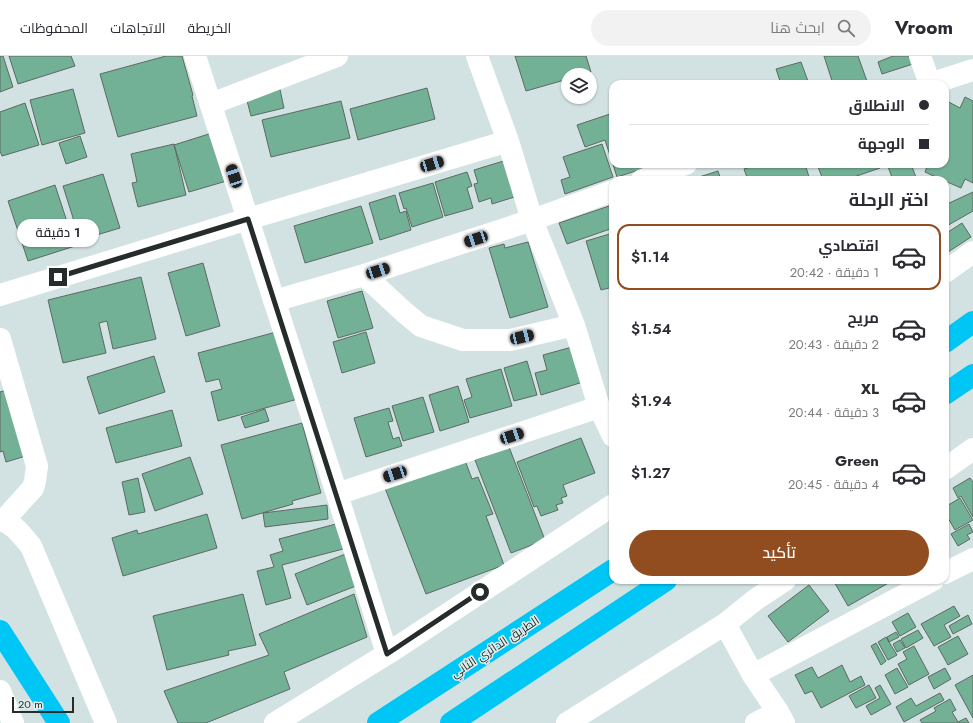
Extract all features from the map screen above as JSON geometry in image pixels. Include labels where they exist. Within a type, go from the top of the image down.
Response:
[{"type":"highway","points":[[949,339],[973,322]]},
{"type":"highway","points":[[949,391],[973,375]]},
{"type":"highway","name":"الطريق الدائري الثاني","points":[[378,723],[609,573]]},
{"type":"highway","points":[[450,723],[660,584]]},
{"type":"highway","points":[[0,631],[59,723]]},
{"type":"street","points":[[195,56],[337,494],[387,654]]},
{"type":"street","points":[[211,104],[337,56]]},
{"type":"street","points":[[477,56],[508,142],[532,220],[574,325],[599,407],[609,428]]},
{"type":"street","points":[[920,56],[929,80]]},
{"type":"street","points":[[942,80],[973,70]]},
{"type":"street","points":[[0,295],[248,219],[508,142]]},
{"type":"street","points":[[653,176],[675,168]]},
{"type":"street","points":[[274,301],[364,276],[532,220],[609,192]]},
{"type":"street","points":[[949,269],[973,252]]},
{"type":"street","points":[[364,276],[420,326],[463,340],[510,340],[574,325]]},
{"type":"street","points":[[0,339],[37,466],[33,488],[2,520],[16,528],[31,546],[106,723]]},
{"type":"street","points":[[337,494],[599,407]]},
{"type":"street","points":[[949,466],[973,449]]},
{"type":"street","points":[[275,723],[387,654],[609,508]]},
{"type":"street","points":[[949,571],[973,558]]},
{"type":"street","points":[[568,723],[725,624],[755,600],[779,584]]},
{"type":"street","points":[[753,675],[924,584]]},
{"type":"street","points":[[725,624],[753,675],[781,717],[756,723]]},
{"type":"street","points":[[0,691],[13,723]]},
{"type":"building","points":[[0,56],[3,56],[13,87],[0,92]]},
{"type":"building","points":[[9,56],[71,56],[75,66],[18,84]]},
{"type":"building","points":[[166,56],[182,56],[193,95],[197,116],[118,137],[100,74]]},
{"type":"building","points":[[515,56],[586,56],[590,68],[561,68],[561,81],[526,91]]},
{"type":"building","points":[[824,56],[858,56],[867,80],[832,80]]},
{"type":"building","points":[[893,56],[914,56],[916,63],[882,74],[878,62]]},
{"type":"building","points":[[801,62],[808,80],[780,80],[776,69]]},
{"type":"building","points":[[279,85],[284,108],[251,116],[245,93]]},
{"type":"building","points":[[427,88],[435,119],[358,140],[350,109]]},
{"type":"building","points":[[73,89],[85,133],[42,145],[30,100]]},
{"type":"building","points":[[965,97],[973,101],[973,183],[965,179],[961,188],[949,183],[949,176],[934,176],[925,172],[926,168],[949,168],[949,102],[960,108]]},
{"type":"building","points":[[341,101],[350,138],[271,157],[262,120]]},
{"type":"building","points":[[25,103],[39,145],[2,156],[0,151],[0,112]]},
{"type":"building","points":[[609,114],[609,152],[605,140],[585,147],[577,125]]},
{"type":"building","points":[[215,132],[230,180],[189,192],[174,145]]},
{"type":"building","points":[[80,136],[87,157],[66,164],[59,143]]},
{"type":"building","points":[[174,144],[186,195],[138,207],[132,183],[137,182],[131,154]]},
{"type":"building","points":[[602,144],[613,176],[609,176],[609,178],[565,194],[561,180],[570,177],[563,157]]},
{"type":"building","points":[[510,159],[521,195],[492,204],[491,198],[479,202],[474,184],[478,183],[474,170]]},
{"type":"building","points":[[614,168],[645,168],[620,176],[617,176]]},
{"type":"building","points":[[806,168],[809,176],[747,176],[744,169]]},
{"type":"building","points":[[818,168],[880,168],[857,176],[822,176]]},
{"type":"building","points":[[888,168],[912,168],[916,176],[892,176]]},
{"type":"building","points":[[718,171],[720,176],[702,176]]},
{"type":"building","points":[[467,172],[472,186],[467,188],[473,208],[445,216],[435,182]]},
{"type":"building","points":[[103,174],[120,228],[80,240],[63,186]]},
{"type":"building","points":[[433,183],[443,217],[412,227],[399,193]]},
{"type":"building","points":[[55,185],[75,246],[28,261],[8,201]]},
{"type":"building","points":[[973,192],[973,211],[949,225],[949,203]]},
{"type":"building","points":[[395,195],[400,213],[406,211],[411,230],[380,240],[369,203]]},
{"type":"building","points":[[361,206],[373,243],[305,263],[294,226]]},
{"type":"building","points":[[609,206],[609,229],[567,244],[559,223]]},
{"type":"building","points":[[962,223],[971,237],[949,251],[949,231]]},
{"type":"building","points":[[609,234],[609,288],[601,290],[586,241]]},
{"type":"building","points":[[528,242],[548,307],[510,318],[489,248],[504,244],[505,248]]},
{"type":"building","points":[[203,263],[220,326],[186,336],[168,273]]},
{"type":"building","points":[[141,277],[156,339],[113,349],[107,321],[99,323],[106,353],[63,363],[48,300]]},
{"type":"building","points":[[362,291],[373,328],[338,338],[327,301]]},
{"type":"building","points":[[280,331],[298,399],[218,421],[211,392],[222,389],[219,379],[206,382],[198,353]]},
{"type":"building","points":[[366,332],[375,363],[342,373],[333,342]]},
{"type":"building","points":[[572,347],[583,382],[541,395],[535,373],[547,370],[543,355]]},
{"type":"building","points":[[154,356],[165,392],[99,414],[87,377]]},
{"type":"building","points":[[527,361],[537,395],[514,401],[504,368]]},
{"type":"building","points":[[501,369],[512,406],[470,418],[464,400],[472,397],[466,379]]},
{"type":"building","points":[[19,386],[39,452],[6,462],[3,451],[0,452],[0,392]]},
{"type":"building","points":[[458,386],[469,422],[440,431],[429,395]]},
{"type":"building","points":[[423,397],[434,432],[403,441],[392,406]]},
{"type":"building","points":[[389,408],[393,421],[388,422],[393,439],[399,437],[402,446],[366,457],[354,418]]},
{"type":"building","points":[[265,409],[269,421],[245,428],[241,417]]},
{"type":"building","points":[[172,410],[182,446],[116,463],[106,428]]},
{"type":"building","points":[[302,423],[321,493],[292,501],[293,504],[242,519],[221,445]]},
{"type":"building","points":[[581,438],[595,473],[563,485],[567,496],[561,498],[563,503],[556,505],[558,510],[541,516],[537,506],[534,507],[517,462]]},
{"type":"building","points":[[509,447],[545,540],[511,553],[475,460]]},
{"type":"building","points":[[190,457],[203,494],[155,511],[142,474]]},
{"type":"building","points":[[464,458],[472,479],[478,477],[493,514],[486,516],[504,565],[426,594],[385,488]]},
{"type":"building","points":[[138,478],[145,512],[129,515],[122,482]]},
{"type":"building","points":[[970,478],[973,482],[973,517],[961,496],[958,498],[953,488]]},
{"type":"building","points":[[960,498],[973,520],[955,530],[949,520],[949,505]]},
{"type":"building","points":[[327,505],[328,519],[265,527],[263,513]]},
{"type":"building","points":[[207,514],[217,548],[123,576],[112,538],[137,530],[138,534]]},
{"type":"building","points":[[336,524],[343,549],[282,565],[291,598],[266,605],[257,571],[274,567],[270,555],[283,551],[279,539]]},
{"type":"building","points":[[969,524],[973,532],[967,535],[970,539],[958,546],[951,534]]},
{"type":"building","points":[[348,553],[361,584],[307,605],[295,574]]},
{"type":"building","points":[[835,584],[887,584],[848,606]]},
{"type":"building","points":[[809,585],[829,611],[788,642],[768,616]]},
{"type":"building","points":[[243,594],[256,645],[228,651],[229,655],[167,670],[153,616]]},
{"type":"building","points":[[354,594],[367,637],[284,672],[290,689],[206,723],[178,723],[164,691],[269,655],[259,634]]},
{"type":"building","points":[[954,606],[960,616],[944,625],[951,637],[934,646],[921,624]]},
{"type":"building","points":[[908,613],[916,627],[900,636],[892,622]]},
{"type":"building","points":[[968,615],[972,624],[953,634],[949,626]]},
{"type":"building","points":[[918,630],[923,638],[906,648],[901,639]]},
{"type":"building","points":[[896,632],[899,637],[889,642],[887,637]]},
{"type":"building","points":[[958,636],[968,654],[948,665],[938,647]]},
{"type":"building","points":[[886,637],[897,655],[888,660],[878,642]]},
{"type":"building","points":[[900,640],[905,648],[897,652],[893,644]]},
{"type":"building","points":[[876,643],[886,661],[881,665],[871,646]]},
{"type":"building","points":[[914,646],[929,674],[909,685],[898,664],[907,659],[903,652]]},
{"type":"building","points":[[842,665],[850,682],[861,676],[865,685],[821,708],[812,691],[805,694],[795,675],[812,667],[818,678]]},
{"type":"building","points":[[897,668],[908,687],[895,694],[885,675]]},
{"type":"building","points":[[945,668],[951,679],[934,689],[928,677]]},
{"type":"building","points":[[973,675],[973,718],[955,685]]},
{"type":"building","points":[[869,685],[876,698],[856,708],[849,696]]},
{"type":"building","points":[[880,685],[891,704],[871,715],[866,706],[880,698],[875,688]]},
{"type":"building","points":[[940,693],[944,700],[904,722],[896,707],[911,698],[916,706]]},
{"type":"building","points":[[950,699],[956,710],[952,712],[958,722],[966,718],[969,723],[922,723],[920,720],[936,711],[934,708]]},
{"type":"route","points":[[58,277],[248,219],[387,654],[480,592]]}]
